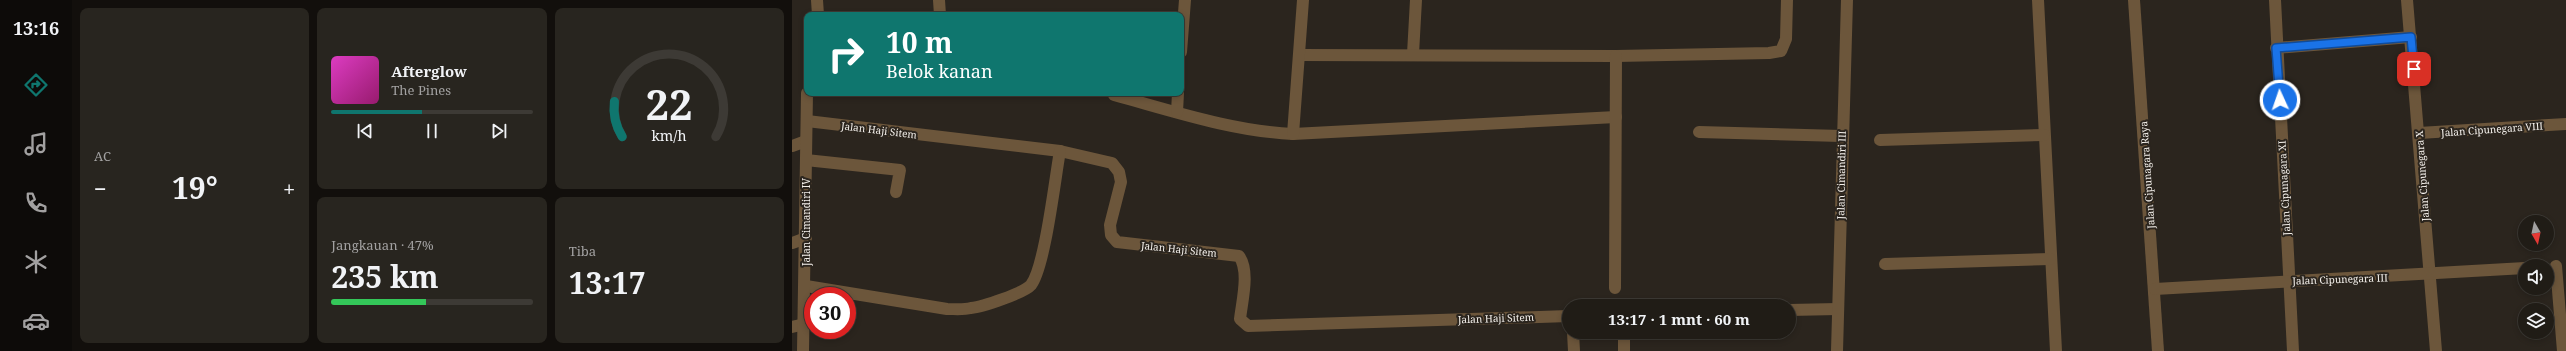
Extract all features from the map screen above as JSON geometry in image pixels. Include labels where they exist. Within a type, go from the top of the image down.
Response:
[{"type":"street","points":[[817,0],[818,12]]},
{"type":"street","points":[[939,0],[940,12]]},
{"type":"street","points":[[1184,12],[1185,0]]},
{"type":"street","points":[[1293,134],[1303,0]]},
{"type":"street","points":[[1414,54],[1416,0]]},
{"type":"street","points":[[1300,55],[1414,54],[1616,56],[1781,51],[1786,39],[1786,0]]},
{"type":"street","name":"Jalan Cimandiri III","points":[[1837,351],[1841,136],[1846,0]]},
{"type":"street","points":[[2038,0],[2050,259],[2056,351]]},
{"type":"street","name":"Jalan Cipunagara Raya","points":[[2134,0],[2155,289],[2158,351]]},
{"type":"street","name":"Jalan Cipunagara XI","points":[[2275,0],[2276,48],[2293,351]]},
{"type":"street","name":"Jalan Cipunegara X","points":[[2407,0],[2431,275],[2436,351]]},
{"type":"street","points":[[2276,48],[2411,37]]},
{"type":"street","points":[[1615,288],[1616,56]]},
{"type":"street","name":"Jalan Cimandiri IV","points":[[806,286],[807,96]]},
{"type":"street","points":[[1118,96],[1177,112],[1268,132],[1293,134],[1616,117]]},
{"type":"street","points":[[1177,112],[1178,96]]},
{"type":"street","name":"Jalan Haji Sitem","points":[[807,121],[1060,151],[1112,163],[1119,172],[1121,182],[1110,225],[1111,235],[1117,242],[1239,256],[1243,262],[1244,270],[1240,319],[1248,326],[1562,316]]},
{"type":"street","name":"Jalan Cipunegara VIII","points":[[2419,133],[2566,124]]},
{"type":"street","points":[[1699,132],[1841,136]]},
{"type":"street","points":[[1880,140],[2044,135]]},
{"type":"street","points":[[792,146],[806,141]]},
{"type":"street","points":[[806,286],[947,309],[972,308],[1021,292],[1030,286],[1039,266],[1060,151]]},
{"type":"street","points":[[806,160],[900,170],[896,192]]},
{"type":"street","points":[[792,243],[806,238]]},
{"type":"street","points":[[1885,264],[2050,259]]},
{"type":"street","points":[[2556,266],[2563,351]]},
{"type":"street","name":"Jalan Cipunegara III","points":[[2155,289],[2288,281],[2431,275],[2518,269]]},
{"type":"street","points":[[1796,310],[1838,309]]},
{"type":"street","points":[[792,327],[804,324]]},
{"type":"street","name":"Jalan Cimandiri IV","points":[[803,351],[804,338]]},
{"type":"street","points":[[1573,339],[1574,351]]},
{"type":"street","points":[[1624,339],[1624,351]]},
{"type":"route","points":[[2280,100],[2276,48],[2411,37],[2414,69]]}]
